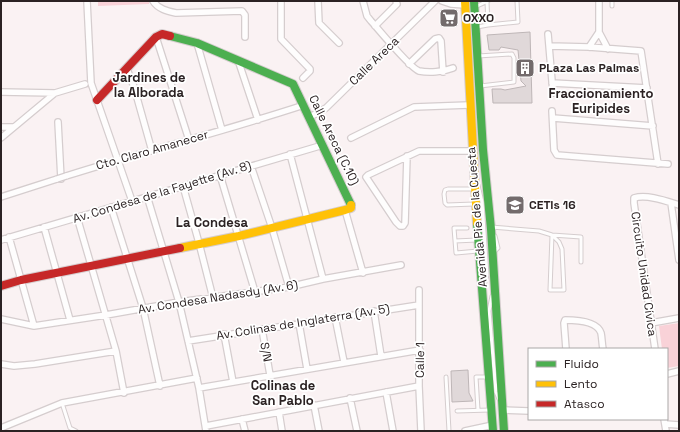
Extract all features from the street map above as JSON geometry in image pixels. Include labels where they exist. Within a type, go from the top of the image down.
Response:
[{"type":"main road","name":"Avenida Pie de la Cuesta","points":[[470,3],[473,27],[477,41],[483,150],[493,254],[504,431]]},
{"type":"main road","name":"Avenida Pie de la Cuesta","points":[[470,3],[469,105],[493,428]]},
{"type":"main road","points":[[97,100],[156,37],[162,34],[169,34],[238,60]]},
{"type":"main road","name":"Calle Areca (C.10)","points":[[238,60],[294,84],[323,145],[349,208]]},
{"type":"main road","points":[[1,286],[20,280],[58,274],[239,236],[308,220],[349,208]]},
{"type":"street","points":[[87,1],[91,82],[132,201]]},
{"type":"street","points":[[153,1],[156,6],[166,11],[176,13],[242,11],[244,14],[245,37]]},
{"type":"street","points":[[281,1],[281,38],[310,69],[310,71],[303,78]]},
{"type":"street","points":[[318,1],[319,23],[339,43]]},
{"type":"street","points":[[363,1],[367,16],[409,64],[418,71],[443,72],[453,68]]},
{"type":"street","points":[[375,26],[396,4],[396,1]]},
{"type":"street","name":"Calle Areca","points":[[310,117],[326,108],[435,1]]},
{"type":"street","points":[[442,1],[451,4],[470,3]]},
{"type":"street","points":[[599,1],[599,32],[608,49]]},
{"type":"street","points":[[589,47],[599,32]]},
{"type":"street","points":[[548,34],[552,93]]},
{"type":"street","points":[[156,37],[189,140]]},
{"type":"street","points":[[409,64],[435,39],[439,38],[441,41],[443,72]]},
{"type":"street","points":[[197,44],[222,130]]},
{"type":"street","points":[[549,46],[641,51],[658,164]]},
{"type":"street","points":[[238,60],[258,120]]},
{"type":"street","points":[[127,69],[134,87],[152,151]]},
{"type":"street","points":[[552,83],[647,88]]},
{"type":"street","points":[[1,92],[55,93],[85,84]]},
{"type":"street","points":[[1,138],[55,93]]},
{"type":"street","name":"Cto. Claro Amanecer","points":[[1,197],[117,160],[258,120],[304,105]]},
{"type":"street","points":[[351,138],[414,107],[469,105]]},
{"type":"street","points":[[552,111],[554,150],[558,155],[668,164]]},
{"type":"street","points":[[553,118],[653,126]]},
{"type":"street","points":[[58,122],[61,178]]},
{"type":"street","points":[[1,127],[13,127]]},
{"type":"street","name":"Av. Condesa de la Fayette (Av. 8)","points":[[1,240],[323,145]]},
{"type":"street","points":[[407,156],[405,223],[402,226],[396,222],[366,177],[407,156],[419,151],[472,151]]},
{"type":"street","points":[[290,154],[323,279]]},
{"type":"street","points":[[251,166],[272,228],[289,287]]},
{"type":"street","points":[[220,175],[255,292]]},
{"type":"street","points":[[183,186],[200,243],[213,298]]},
{"type":"street","points":[[147,196],[179,302],[199,388],[206,429],[242,419],[419,386]]},
{"type":"street","name":"Circuito Unidad Cívica","points":[[655,348],[634,198],[639,196],[679,205]]},
{"type":"street","points":[[671,203],[679,260]]},
{"type":"street","points":[[111,207],[143,308],[160,386]]},
{"type":"street","points":[[349,208],[363,273]]},
{"type":"street","points":[[77,217],[116,351],[124,392]]},
{"type":"street","points":[[44,227],[70,320]]},
{"type":"street","points":[[1,319],[34,326],[9,237]]},
{"type":"street","name":"Av. Condesa Nadasdy (Av. 6)","points":[[34,326],[179,302],[289,287],[323,279],[401,265]]},
{"type":"street","name":"Calle 1","points":[[419,290],[419,386],[421,431]]},
{"type":"street","name":"Av. Colinas de Inglaterra (Av. 5)","points":[[188,341],[262,328],[419,305]]},
{"type":"street","points":[[374,311],[381,356]]},
{"type":"street","points":[[335,317],[344,362]]},
{"type":"street","points":[[651,323],[679,318]]},
{"type":"street","points":[[566,348],[565,320],[591,324],[598,327],[601,332],[603,348]]},
{"type":"street","points":[[299,323],[307,369]]},
{"type":"street","name":"S/N","points":[[262,328],[270,375]]},
{"type":"street","points":[[224,334],[233,382]]},
{"type":"street","points":[[199,388],[420,350]]},
{"type":"street","points":[[1,364],[14,366],[35,364],[116,351]]},
{"type":"street","points":[[668,374],[679,371]]},
{"type":"street","points":[[1,428],[62,403],[160,386],[196,378]]},
{"type":"street","points":[[386,392],[393,431]]},
{"type":"street","points":[[350,398],[357,431]]},
{"type":"street","points":[[314,405],[319,431]]},
{"type":"street","points":[[502,407],[528,411]]},
{"type":"street","points":[[279,412],[282,431]]},
{"type":"street","points":[[242,419],[245,431]]},
{"type":"street","points":[[666,431],[665,422],[679,425]]},
{"type":"street","points":[[465,431],[493,428]]},
{"type":"lane","points":[[470,3],[487,1],[488,25]]},
{"type":"lane","points":[[473,27],[518,22],[517,1]]},
{"type":"lane","points":[[612,1],[612,6]]},
{"type":"lane","points":[[478,56],[512,54],[514,58],[515,71],[514,82],[480,86]]},
{"type":"lane","points":[[473,168],[482,202],[486,252],[487,274],[482,293]]},
{"type":"lane","points":[[475,188],[448,189],[445,190],[444,194],[445,203],[447,205],[476,204]]},
{"type":"lane","points":[[467,228],[454,228],[456,253],[479,251]]},
{"type":"lane","points":[[491,228],[540,231],[552,234],[581,237],[581,262]]},
{"type":"lane","points":[[552,234],[562,248],[564,290],[550,290],[552,234]]},
{"type":"lane","points":[[454,241],[478,240]]},
{"type":"lane","points":[[478,410],[476,377],[489,376]]},
{"type":"lane","points":[[446,377],[449,431]]},
{"type":"lane","points":[[62,403],[70,428],[76,431]]},
{"type":"lane","points":[[457,411],[492,410]]},
{"type":"shaded area","points":[[98,1],[149,1],[149,4],[98,6]]},
{"type":"shaded area","points":[[679,323],[679,366],[668,368],[668,348],[662,348],[659,326]]},
{"type":"building","name":"PLaza Las Palmas","points":[[530,32],[532,103],[493,103],[492,89],[505,90],[526,86],[521,81],[518,50],[501,47],[499,50],[489,50],[487,35]]},
{"type":"building","points":[[468,370],[469,393],[473,401],[452,402],[451,371]]},
{"type":"traffic: fast","points":[[474,1],[483,150],[491,229],[504,431]]},
{"type":"traffic: fast","points":[[170,36],[197,43],[293,84],[351,205]]},
{"type":"traffic: fast","points":[[477,223],[493,431]]},
{"type":"traffic: slow","points":[[465,1],[477,223]]},
{"type":"traffic: slow","points":[[180,248],[239,236],[345,210],[351,208],[351,205]]},
{"type":"traffic: jam","points":[[97,100],[156,37],[162,34],[170,36]]},
{"type":"traffic: jam","points":[[1,286],[21,280],[180,248]]},
{"type":"place","name":"OXXO","points":[[449,18]]},
{"type":"place","name":"PLaza Las Palmas","points":[[525,68]]},
{"type":"place","name":"CETis 16","points":[[515,205]]},
{"type":"district","name":"Jardines de la Alborada","points":[[149,84]]},
{"type":"district","name":"Fraccionamiento Euripides","points":[[601,100]]},
{"type":"district","name":"La Condesa","points":[[212,222]]},
{"type":"district","name":"Colinas de San Pablo","points":[[283,392]]}]
